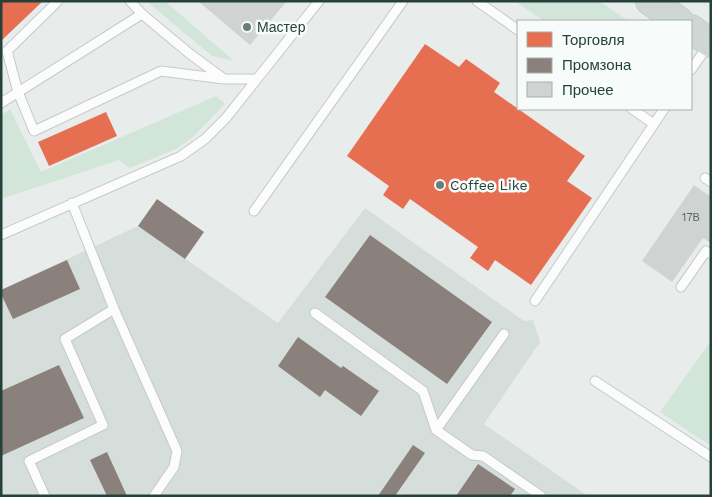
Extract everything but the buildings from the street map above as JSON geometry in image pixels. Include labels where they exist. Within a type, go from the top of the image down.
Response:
[{"type":"main road","points":[[650,1],[678,20]]},
{"type":"lane","points":[[58,1],[7,51],[18,92],[34,131],[161,71],[224,79],[257,79]]},
{"type":"lane","points":[[130,1],[142,14],[190,54],[224,79]]},
{"type":"lane","points":[[1,235],[181,156],[205,139],[226,118],[319,1]]},
{"type":"lane","points":[[254,211],[403,1]]},
{"type":"lane","points":[[477,1],[517,29]]},
{"type":"lane","points":[[1,102],[142,14]]},
{"type":"lane","points":[[692,68],[704,38]]},
{"type":"lane","points":[[633,110],[654,124]]},
{"type":"lane","points":[[535,301],[663,110]]},
{"type":"lane","points":[[72,203],[114,309],[177,451],[174,467],[154,496]]},
{"type":"lane","points":[[681,287],[706,251],[711,254]]},
{"type":"lane","points":[[46,496],[29,461],[103,425],[65,339],[114,309]]},
{"type":"lane","points":[[315,313],[424,391],[436,430],[472,455],[483,456],[541,496]]},
{"type":"lane","points":[[436,430],[504,334]]},
{"type":"lane","points":[[595,380],[711,457]]},
{"type":"shaded area","points":[[365,208],[524,321],[533,320],[540,342],[484,424],[588,496],[1,496],[1,290],[138,226],[278,323]]},
{"type":"green space","points":[[146,1],[165,1],[234,61],[212,56]]},
{"type":"green space","points":[[515,1],[599,1],[628,20],[543,20]]},
{"type":"green space","points":[[216,96],[225,104],[193,137],[178,148],[130,168],[119,160],[1,199],[1,115],[10,109],[41,172]]},
{"type":"green space","points":[[711,341],[711,446],[660,412]]},
{"type":"place","name":"Мастер","points":[[247,27]]},
{"type":"place","name":"Coffee Like","points":[[440,185]]}]
